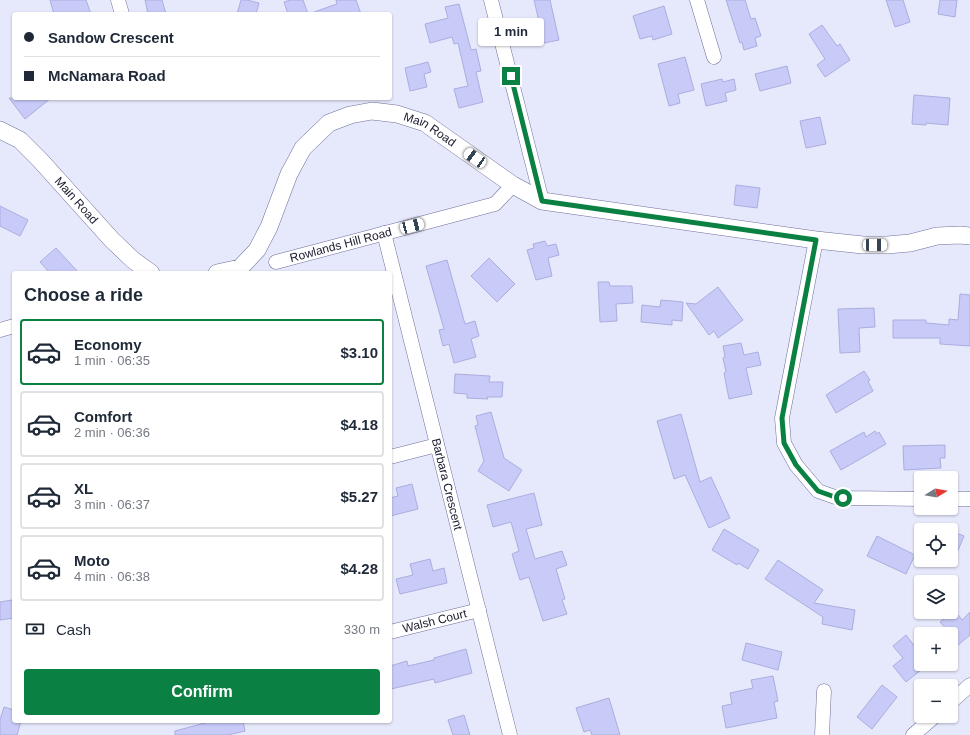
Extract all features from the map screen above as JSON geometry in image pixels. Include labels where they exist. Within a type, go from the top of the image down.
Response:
[{"type":"main road","name":"Main Road","points":[[226,271],[240,268],[257,250],[269,227],[289,174],[303,148],[329,123],[350,115],[372,111],[397,114],[425,123],[513,185],[542,201],[816,240],[863,245],[910,243],[938,236],[970,236]]},
{"type":"main road","name":"Main Road","points":[[0,130],[20,140],[112,240],[133,260],[148,271]]},
{"type":"street","points":[[118,0],[121,12]]},
{"type":"street","points":[[491,0],[542,201]]},
{"type":"street","points":[[697,0],[714,57]]},
{"type":"street","name":"Rowlands Hill Road","points":[[276,262],[495,204],[513,185]]},
{"type":"street","name":"Barbara Crescent","points":[[384,233],[510,735]]},
{"type":"street","points":[[816,240],[782,418],[784,443],[796,465],[818,491],[835,497],[914,499]]},
{"type":"street","points":[[0,330],[12,327]]},
{"type":"street","points":[[392,456],[437,445]]},
{"type":"street","points":[[958,499],[970,499]]},
{"type":"street","name":"Walsh Court","points":[[392,632],[479,610]]},
{"type":"street","points":[[958,696],[970,685]]},
{"type":"street","points":[[822,735],[824,691]]},
{"type":"street","points":[[913,735],[927,723]]},
{"type":"building","points":[[50,0],[86,0],[90,12],[53,12]]},
{"type":"building","points":[[145,0],[162,0],[165,12],[148,12]]},
{"type":"building","points":[[241,0],[259,3],[257,12],[238,12]]},
{"type":"building","points":[[290,0],[303,0],[307,12],[287,12],[284,2]]},
{"type":"building","points":[[336,0],[356,0],[360,12],[314,12],[337,4]]},
{"type":"building","points":[[534,0],[550,0],[559,40],[544,43]]},
{"type":"building","points":[[726,0],[745,0],[751,19],[755,18],[761,36],[755,38],[757,46],[744,50],[742,42],[740,43]]},
{"type":"building","points":[[886,0],[903,0],[910,22],[895,27]]},
{"type":"building","points":[[940,0],[957,0],[955,17],[938,14]]},
{"type":"building","points":[[459,4],[471,50],[476,49],[481,71],[476,72],[483,102],[459,108],[454,89],[468,86],[458,43],[454,44],[452,37],[430,43],[425,24],[448,18],[445,7]]},
{"type":"building","points":[[664,6],[672,34],[653,40],[652,36],[640,39],[633,16]]},
{"type":"building","points":[[822,25],[837,46],[840,44],[850,60],[825,77],[817,65],[825,59],[809,34]]},
{"type":"building","points":[[685,57],[694,90],[678,94],[680,103],[669,106],[658,64]]},
{"type":"building","points":[[428,62],[431,72],[424,74],[427,87],[410,91],[405,68]]},
{"type":"building","points":[[787,66],[791,83],[760,91],[755,74]]},
{"type":"building","points":[[722,79],[723,82],[734,79],[736,90],[725,93],[727,101],[706,106],[701,84]]},
{"type":"building","points":[[914,95],[950,98],[948,125],[926,123],[926,125],[912,124]]},
{"type":"building","points":[[9,98],[12,98],[12,100],[49,100],[25,119]]},
{"type":"building","points":[[820,117],[826,144],[806,148],[800,121]]},
{"type":"building","points":[[736,185],[760,188],[757,208],[734,205]]},
{"type":"building","points":[[0,206],[28,220],[20,236],[0,226]]},
{"type":"building","points":[[545,241],[547,246],[556,244],[559,255],[548,258],[552,276],[536,280],[527,250],[534,248],[533,244]]},
{"type":"building","points":[[56,248],[77,271],[48,271],[40,262]]},
{"type":"building","points":[[489,258],[515,284],[497,302],[471,276]]},
{"type":"building","points":[[447,260],[465,324],[475,321],[479,336],[471,339],[476,357],[454,363],[449,344],[443,346],[439,330],[444,329],[426,266]]},
{"type":"building","points":[[598,282],[609,282],[610,286],[632,286],[633,303],[616,304],[617,321],[600,322]]},
{"type":"building","points":[[718,287],[743,320],[718,338],[714,331],[709,335],[686,303],[696,304]]},
{"type":"building","points":[[960,294],[970,295],[970,346],[940,344],[940,338],[893,338],[893,320],[926,320],[926,323],[949,325],[949,319],[958,320]]},
{"type":"building","points":[[661,300],[683,302],[682,321],[672,320],[672,325],[641,322],[642,305],[660,307]]},
{"type":"building","points":[[874,308],[875,327],[859,328],[860,352],[840,353],[838,309]]},
{"type":"building","points":[[741,343],[744,355],[758,352],[761,365],[746,368],[752,394],[729,399],[724,373],[726,372],[723,358],[725,357],[723,346]]},
{"type":"building","points":[[864,371],[870,380],[868,381],[873,391],[836,413],[826,395]]},
{"type":"building","points":[[455,374],[490,376],[489,382],[503,382],[502,397],[487,397],[488,399],[467,398],[467,394],[454,393]]},
{"type":"building","points":[[491,412],[504,458],[522,470],[509,491],[478,471],[484,461],[475,426],[478,425],[476,416]]},
{"type":"building","points":[[681,414],[700,482],[711,477],[730,518],[709,528],[685,475],[674,479],[657,421]]},
{"type":"building","points":[[875,431],[877,434],[879,432],[886,444],[841,470],[830,451],[864,432],[866,437]]},
{"type":"building","points":[[945,445],[945,458],[940,458],[941,468],[904,470],[903,446]]},
{"type":"building","points":[[412,484],[418,509],[392,516],[392,498],[398,496],[396,488]]},
{"type":"building","points":[[534,493],[542,525],[526,529],[535,559],[562,551],[567,565],[556,569],[565,599],[562,600],[567,614],[543,621],[529,577],[520,580],[512,554],[519,551],[511,522],[493,527],[487,505]]},
{"type":"building","points":[[724,529],[759,550],[748,569],[738,563],[737,565],[712,550]]},
{"type":"building","points":[[958,534],[964,536],[958,550]]},
{"type":"building","points":[[877,536],[914,554],[906,574],[867,556]]},
{"type":"building","points":[[430,559],[433,571],[444,568],[447,583],[400,594],[396,579],[413,575],[410,564]]},
{"type":"building","points":[[778,560],[823,590],[814,603],[855,610],[852,630],[822,624],[823,617],[765,579]]},
{"type":"building","points":[[12,600],[12,618],[0,620],[0,602]]},
{"type":"building","points":[[970,612],[970,635],[958,645],[958,627],[945,627],[940,622],[944,619],[958,619],[958,615],[962,620]]},
{"type":"building","points":[[906,635],[914,645],[914,671],[920,671],[906,682],[893,666],[903,658],[893,646]]},
{"type":"building","points":[[746,643],[782,652],[778,670],[742,660]]},
{"type":"building","points":[[466,649],[472,673],[435,683],[434,679],[392,689],[392,665],[407,661],[408,666],[434,660],[434,658]]},
{"type":"building","points":[[773,676],[778,701],[774,702],[777,718],[726,728],[722,706],[732,704],[730,693],[753,688],[751,680]]},
{"type":"building","points":[[882,685],[897,697],[872,729],[857,717]]},
{"type":"building","points":[[609,698],[620,735],[592,735],[590,730],[584,732],[576,708]]},
{"type":"building","points":[[4,707],[12,709],[12,723],[20,723],[17,735],[0,735],[0,720]]},
{"type":"building","points":[[464,715],[470,735],[453,735],[448,720]]},
{"type":"building","points":[[205,723],[243,723],[245,731],[228,735],[175,735],[175,731]]},
{"type":"route","points":[[511,76],[542,201],[816,240],[782,418],[784,443],[796,465],[818,491],[843,498]]}]
